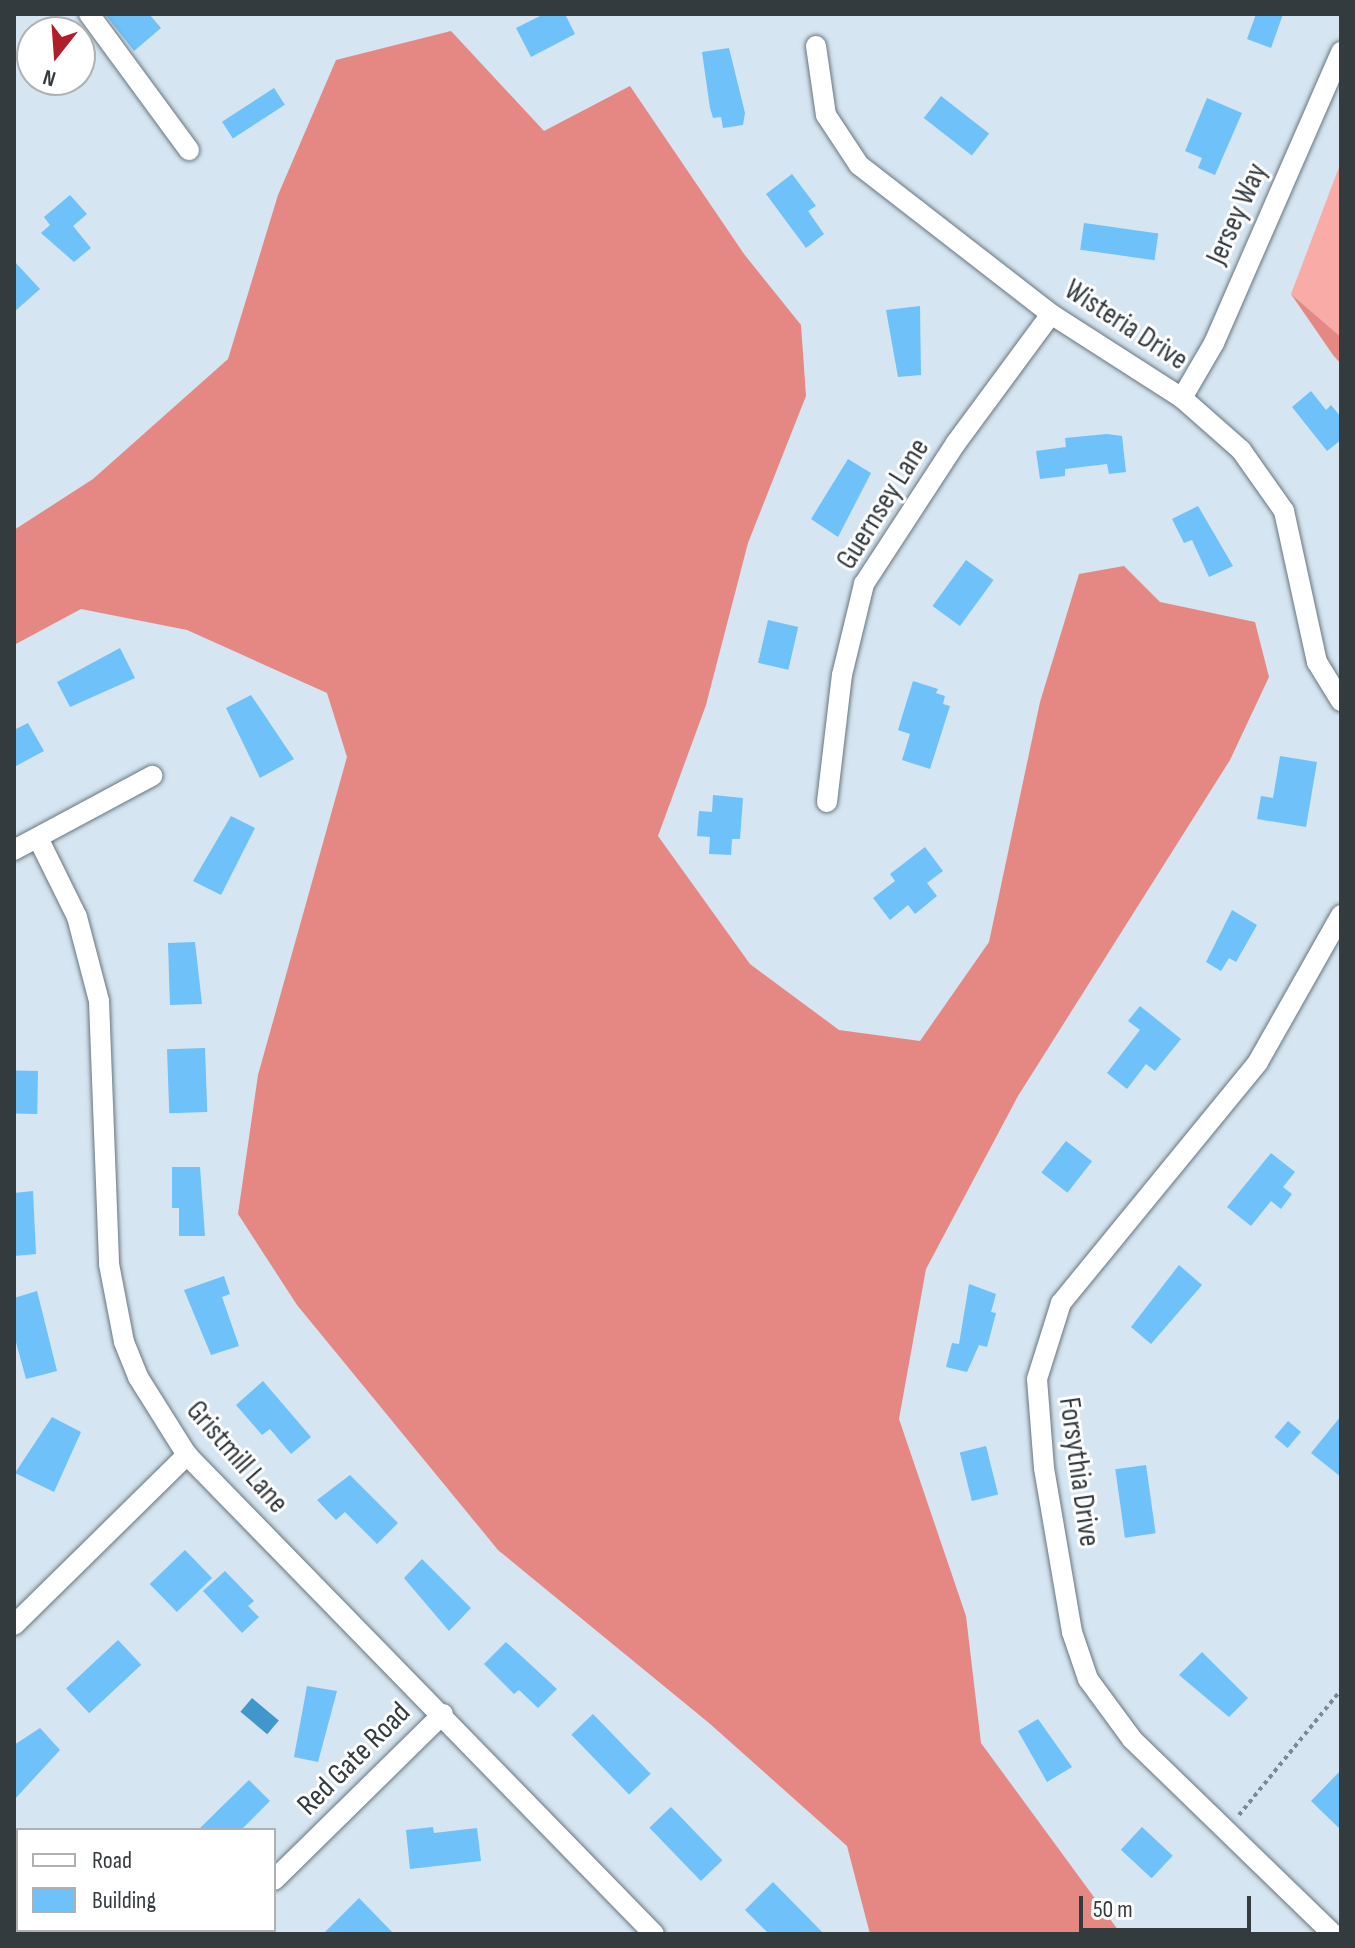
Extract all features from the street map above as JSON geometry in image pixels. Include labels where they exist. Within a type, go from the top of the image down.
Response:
[{"type":"street","points":[[89,14],[189,150]]},
{"type":"street","name":"Wisteria Drive","points":[[816,46],[826,115],[859,165],[1051,314],[1182,398],[1241,450],[1284,511],[1317,662],[1341,701]]},
{"type":"street","name":"Jersey Way","points":[[1182,398],[1214,343],[1341,52]]},
{"type":"street","name":"Guernsey Lane","points":[[827,802],[842,675],[864,584],[956,443],[1051,314]]},
{"type":"street","points":[[14,850],[152,776]]},
{"type":"street","name":"Gristmill Lane","points":[[38,838],[77,917],[99,1001],[109,1264],[124,1342],[138,1377],[187,1455],[443,1714],[654,1934]]},
{"type":"street","name":"Forsythia Drive","points":[[1333,1934],[1132,1739],[1088,1679],[1072,1632],[1044,1468],[1037,1379],[1061,1303],[1258,1062],[1341,915]]},
{"type":"street","points":[[14,1625],[187,1455]]},
{"type":"street","name":"Red Gate Road","points":[[276,1878],[443,1714]]},
{"type":"path","points":[[1226,1830],[1341,1690]]},
{"type":"shaded area","points":[[451,31],[544,131],[630,86],[744,254],[801,325],[806,396],[748,543],[706,705],[658,836],[750,964],[839,1030],[920,1041],[989,942],[1040,702],[1079,574],[1124,566],[1160,602],[1255,622],[1269,677],[1230,760],[1018,1096],[926,1269],[899,1419],[966,1616],[981,1743],[1121,1934],[870,1934],[847,1846],[709,1723],[498,1550],[297,1305],[238,1214],[258,1075],[347,757],[327,693],[187,630],[81,609],[14,645],[14,530],[93,479],[228,359],[278,195],[336,60]]},
{"type":"shaded area","points":[[1341,162],[1341,337],[1291,294]]},
{"type":"shaded area","points":[[1291,294],[1341,337],[1341,364],[1333,355]]},
{"type":"water","points":[[252,1698],[279,1720],[267,1734],[240,1712]]},
{"type":"building","points":[[105,14],[149,14],[161,28],[134,51]]},
{"type":"building","points":[[544,14],[565,14],[575,34],[531,57],[516,28]]},
{"type":"building","points":[[1256,14],[1283,14],[1271,48],[1247,39]]},
{"type":"building","points":[[729,48],[745,113],[743,125],[723,128],[721,117],[713,118],[710,108],[702,52]]},
{"type":"building","points":[[274,88],[285,105],[233,139],[222,122]]},
{"type":"building","points":[[941,96],[989,134],[972,156],[924,118]]},
{"type":"building","points":[[1207,98],[1242,113],[1215,175],[1198,168],[1202,158],[1185,151]]},
{"type":"building","points":[[792,174],[816,206],[808,211],[824,234],[806,248],[766,194]]},
{"type":"building","points":[[70,195],[87,214],[73,226],[91,248],[74,262],[41,233],[50,225],[44,217]]},
{"type":"building","points":[[1084,223],[1158,233],[1155,260],[1080,250]]},
{"type":"building","points":[[14,261],[40,289],[14,312]]},
{"type":"building","points":[[920,306],[921,375],[898,377],[886,310]]},
{"type":"building","points":[[1311,391],[1326,410],[1331,405],[1341,417],[1341,440],[1327,451],[1292,407]]},
{"type":"building","points":[[1107,434],[1122,436],[1126,472],[1109,474],[1107,464],[1065,469],[1065,476],[1040,479],[1036,451],[1066,447],[1065,438]]},
{"type":"building","points":[[848,459],[871,473],[838,537],[811,519]]},
{"type":"building","points":[[1198,506],[1233,566],[1209,577],[1192,540],[1184,543],[1172,519]]},
{"type":"building","points":[[966,560],[994,580],[960,626],[932,606]]},
{"type":"building","points":[[768,620],[798,627],[788,670],[758,663]]},
{"type":"building","points":[[120,648],[135,678],[70,707],[57,682]]},
{"type":"building","points":[[913,681],[938,689],[936,693],[945,696],[943,704],[950,706],[930,769],[902,760],[910,734],[898,730]]},
{"type":"building","points":[[251,695],[294,759],[260,778],[226,708]]},
{"type":"building","points":[[28,723],[44,751],[14,767],[14,730]]},
{"type":"building","points":[[1280,756],[1317,762],[1306,827],[1257,819],[1261,796],[1273,798]]},
{"type":"building","points":[[713,795],[743,798],[740,839],[732,839],[731,855],[709,854],[710,837],[697,836],[699,811],[712,812]]},
{"type":"building","points":[[231,816],[255,828],[221,895],[193,881]]},
{"type":"building","points":[[925,847],[943,871],[927,883],[937,896],[915,914],[908,905],[890,920],[873,898],[895,881],[890,874]]},
{"type":"building","points":[[1232,910],[1257,925],[1236,962],[1229,958],[1221,971],[1206,962]]},
{"type":"building","points":[[195,942],[202,1004],[170,1005],[168,943]]},
{"type":"building","points":[[1140,1006],[1181,1039],[1155,1071],[1146,1064],[1127,1089],[1107,1073],[1140,1030],[1128,1021]]},
{"type":"building","points":[[205,1048],[207,1112],[169,1113],[167,1049]]},
{"type":"building","points":[[16,1071],[38,1071],[37,1114],[15,1114]]},
{"type":"building","points":[[1066,1141],[1092,1161],[1067,1193],[1041,1173]]},
{"type":"building","points":[[1271,1153],[1295,1172],[1283,1187],[1292,1194],[1281,1209],[1271,1201],[1251,1226],[1227,1207]]},
{"type":"building","points":[[172,1167],[200,1167],[205,1236],[179,1236],[179,1208],[172,1208]]},
{"type":"building","points":[[33,1191],[36,1254],[14,1256],[14,1193]]},
{"type":"building","points":[[1179,1265],[1202,1285],[1151,1344],[1131,1327]]},
{"type":"building","points":[[224,1276],[230,1294],[222,1297],[239,1346],[211,1355],[184,1290]]},
{"type":"building","points":[[969,1284],[996,1294],[991,1312],[996,1313],[987,1347],[979,1345],[967,1372],[946,1367],[952,1343],[959,1344]]},
{"type":"building","points":[[37,1291],[57,1371],[26,1379],[14,1335],[14,1298]]},
{"type":"building","points":[[263,1381],[311,1437],[291,1454],[270,1429],[262,1435],[236,1405]]},
{"type":"building","points":[[1341,1416],[1341,1477],[1311,1453]]},
{"type":"building","points":[[52,1417],[81,1432],[54,1492],[15,1473]]},
{"type":"building","points":[[1288,1421],[1301,1432],[1288,1448],[1275,1437]]},
{"type":"building","points":[[986,1446],[998,1495],[972,1501],[960,1453]]},
{"type":"building","points":[[1146,1465],[1156,1533],[1125,1538],[1115,1469]]},
{"type":"building","points":[[350,1475],[398,1523],[377,1544],[345,1512],[336,1520],[317,1500]]},
{"type":"building","points":[[185,1550],[212,1578],[177,1612],[150,1584]]},
{"type":"building","points":[[422,1559],[471,1608],[449,1631],[404,1578]]},
{"type":"building","points":[[225,1571],[254,1601],[248,1606],[259,1617],[242,1633],[203,1591]]},
{"type":"building","points":[[118,1640],[141,1665],[89,1713],[66,1688]]},
{"type":"building","points":[[506,1642],[557,1689],[538,1708],[519,1690],[514,1694],[484,1664]]},
{"type":"building","points":[[1202,1652],[1248,1698],[1229,1717],[1179,1675]]},
{"type":"building","points":[[307,1686],[337,1691],[318,1762],[294,1757]]},
{"type":"building","points":[[593,1714],[651,1774],[629,1795],[571,1735]]},
{"type":"building","points":[[1038,1719],[1072,1767],[1047,1782],[1018,1731]]},
{"type":"building","points":[[40,1728],[60,1750],[14,1800],[14,1745]]},
{"type":"building","points":[[1341,1770],[1341,1830],[1311,1801]]},
{"type":"building","points":[[249,1780],[270,1801],[243,1828],[200,1828]]},
{"type":"building","points":[[671,1807],[722,1860],[701,1881],[649,1828]]},
{"type":"building","points":[[433,1827],[434,1833],[477,1828],[481,1861],[410,1869],[406,1830]]},
{"type":"building","points":[[1142,1827],[1173,1856],[1152,1878],[1121,1850]]},
{"type":"building","points":[[773,1882],[824,1934],[769,1934],[745,1910]]},
{"type":"building","points":[[359,1898],[394,1934],[323,1934]]}]
